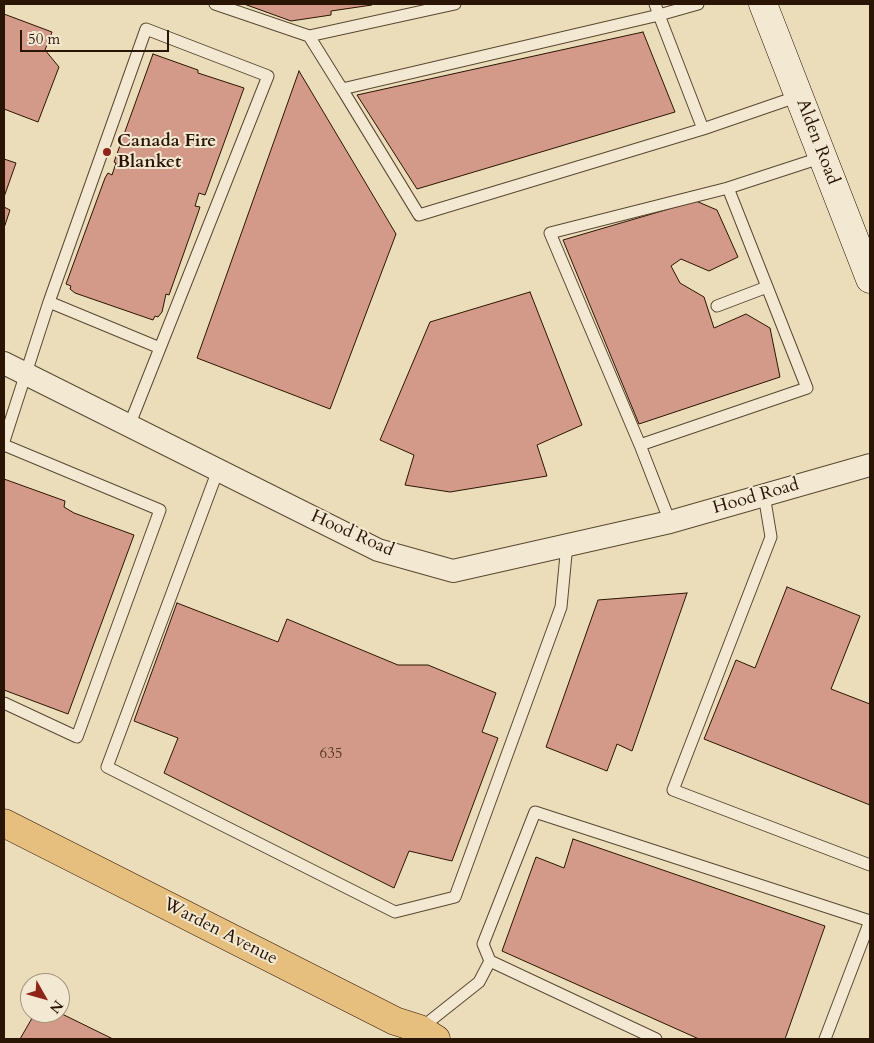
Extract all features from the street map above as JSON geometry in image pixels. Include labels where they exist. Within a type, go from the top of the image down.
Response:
[{"type":"main road","name":"Alden Road","points":[[763,4],[870,279]]},
{"type":"main road","name":"Warden Avenue","points":[[4,823],[395,1021],[428,1034]]},
{"type":"street","name":"Hood Road","points":[[4,363],[378,550],[454,571],[670,522],[870,465]]},
{"type":"lane","points":[[215,4],[309,36],[455,4]]},
{"type":"lane","points":[[655,4],[703,129]]},
{"type":"lane","points":[[342,90],[659,15],[698,4]]},
{"type":"lane","points":[[4,703],[77,737],[160,510],[4,443],[49,302],[146,29],[268,76],[129,426]]},
{"type":"lane","points":[[309,36],[419,215],[703,129],[799,96]]},
{"type":"lane","points":[[670,522],[640,445],[550,233],[728,188],[822,157]]},
{"type":"lane","points":[[640,445],[808,388],[728,188]]},
{"type":"lane","points":[[717,306],[767,286]]},
{"type":"lane","points":[[49,302],[160,348]]},
{"type":"lane","points":[[218,470],[107,767],[395,912],[455,897],[561,608],[568,544]]},
{"type":"lane","points":[[764,495],[771,537],[673,790],[870,865]]},
{"type":"lane","points":[[656,1039],[490,961],[483,944],[535,812],[870,921],[825,1039]]},
{"type":"lane","points":[[428,1034],[480,982],[490,961]]},
{"type":"building","points":[[244,4],[372,5],[331,11],[331,15],[291,21]]},
{"type":"building","points":[[4,14],[52,32],[45,50],[59,67],[38,122],[4,109]]},
{"type":"building","points":[[643,32],[675,112],[417,189],[357,95]]},
{"type":"building","points":[[153,54],[198,70],[198,73],[244,88],[205,195],[199,193],[195,206],[200,207],[169,295],[166,294],[162,312],[158,317],[155,316],[153,320],[75,293],[70,289],[71,286],[66,284],[105,178],[108,173],[112,175],[116,163],[114,162]]},
{"type":"building","points":[[299,71],[396,234],[330,409],[197,358]]},
{"type":"building","points":[[4,159],[16,163],[4,197]]},
{"type":"building","points":[[696,201],[717,210],[738,257],[709,271],[681,259],[671,266],[680,283],[704,297],[714,328],[746,314],[770,328],[780,377],[639,424],[563,240]]},
{"type":"building","points":[[4,207],[10,210],[4,228]]},
{"type":"building","points":[[530,292],[582,425],[537,445],[547,476],[450,492],[405,485],[414,455],[380,440],[430,322]]},
{"type":"building","points":[[4,479],[65,501],[64,507],[74,513],[134,535],[68,714],[4,690]]},
{"type":"building","points":[[787,587],[860,616],[831,689],[870,704],[870,805],[704,739],[736,660],[755,668]]},
{"type":"building","points":[[687,593],[632,751],[617,744],[607,771],[546,747],[598,600]]},
{"type":"building","points":[[177,603],[278,642],[287,619],[398,665],[428,665],[496,693],[482,732],[498,738],[452,861],[409,851],[394,888],[164,773],[178,738],[134,721]]},
{"type":"building","points":[[573,839],[825,926],[785,1039],[699,1039],[502,951],[536,857],[564,868]]},
{"type":"building","points":[[70,1018],[113,1039],[20,1039],[29,1023],[70,1023]]},
{"type":"place","name":"Canada Fire Blanket","points":[[107,152]]}]
